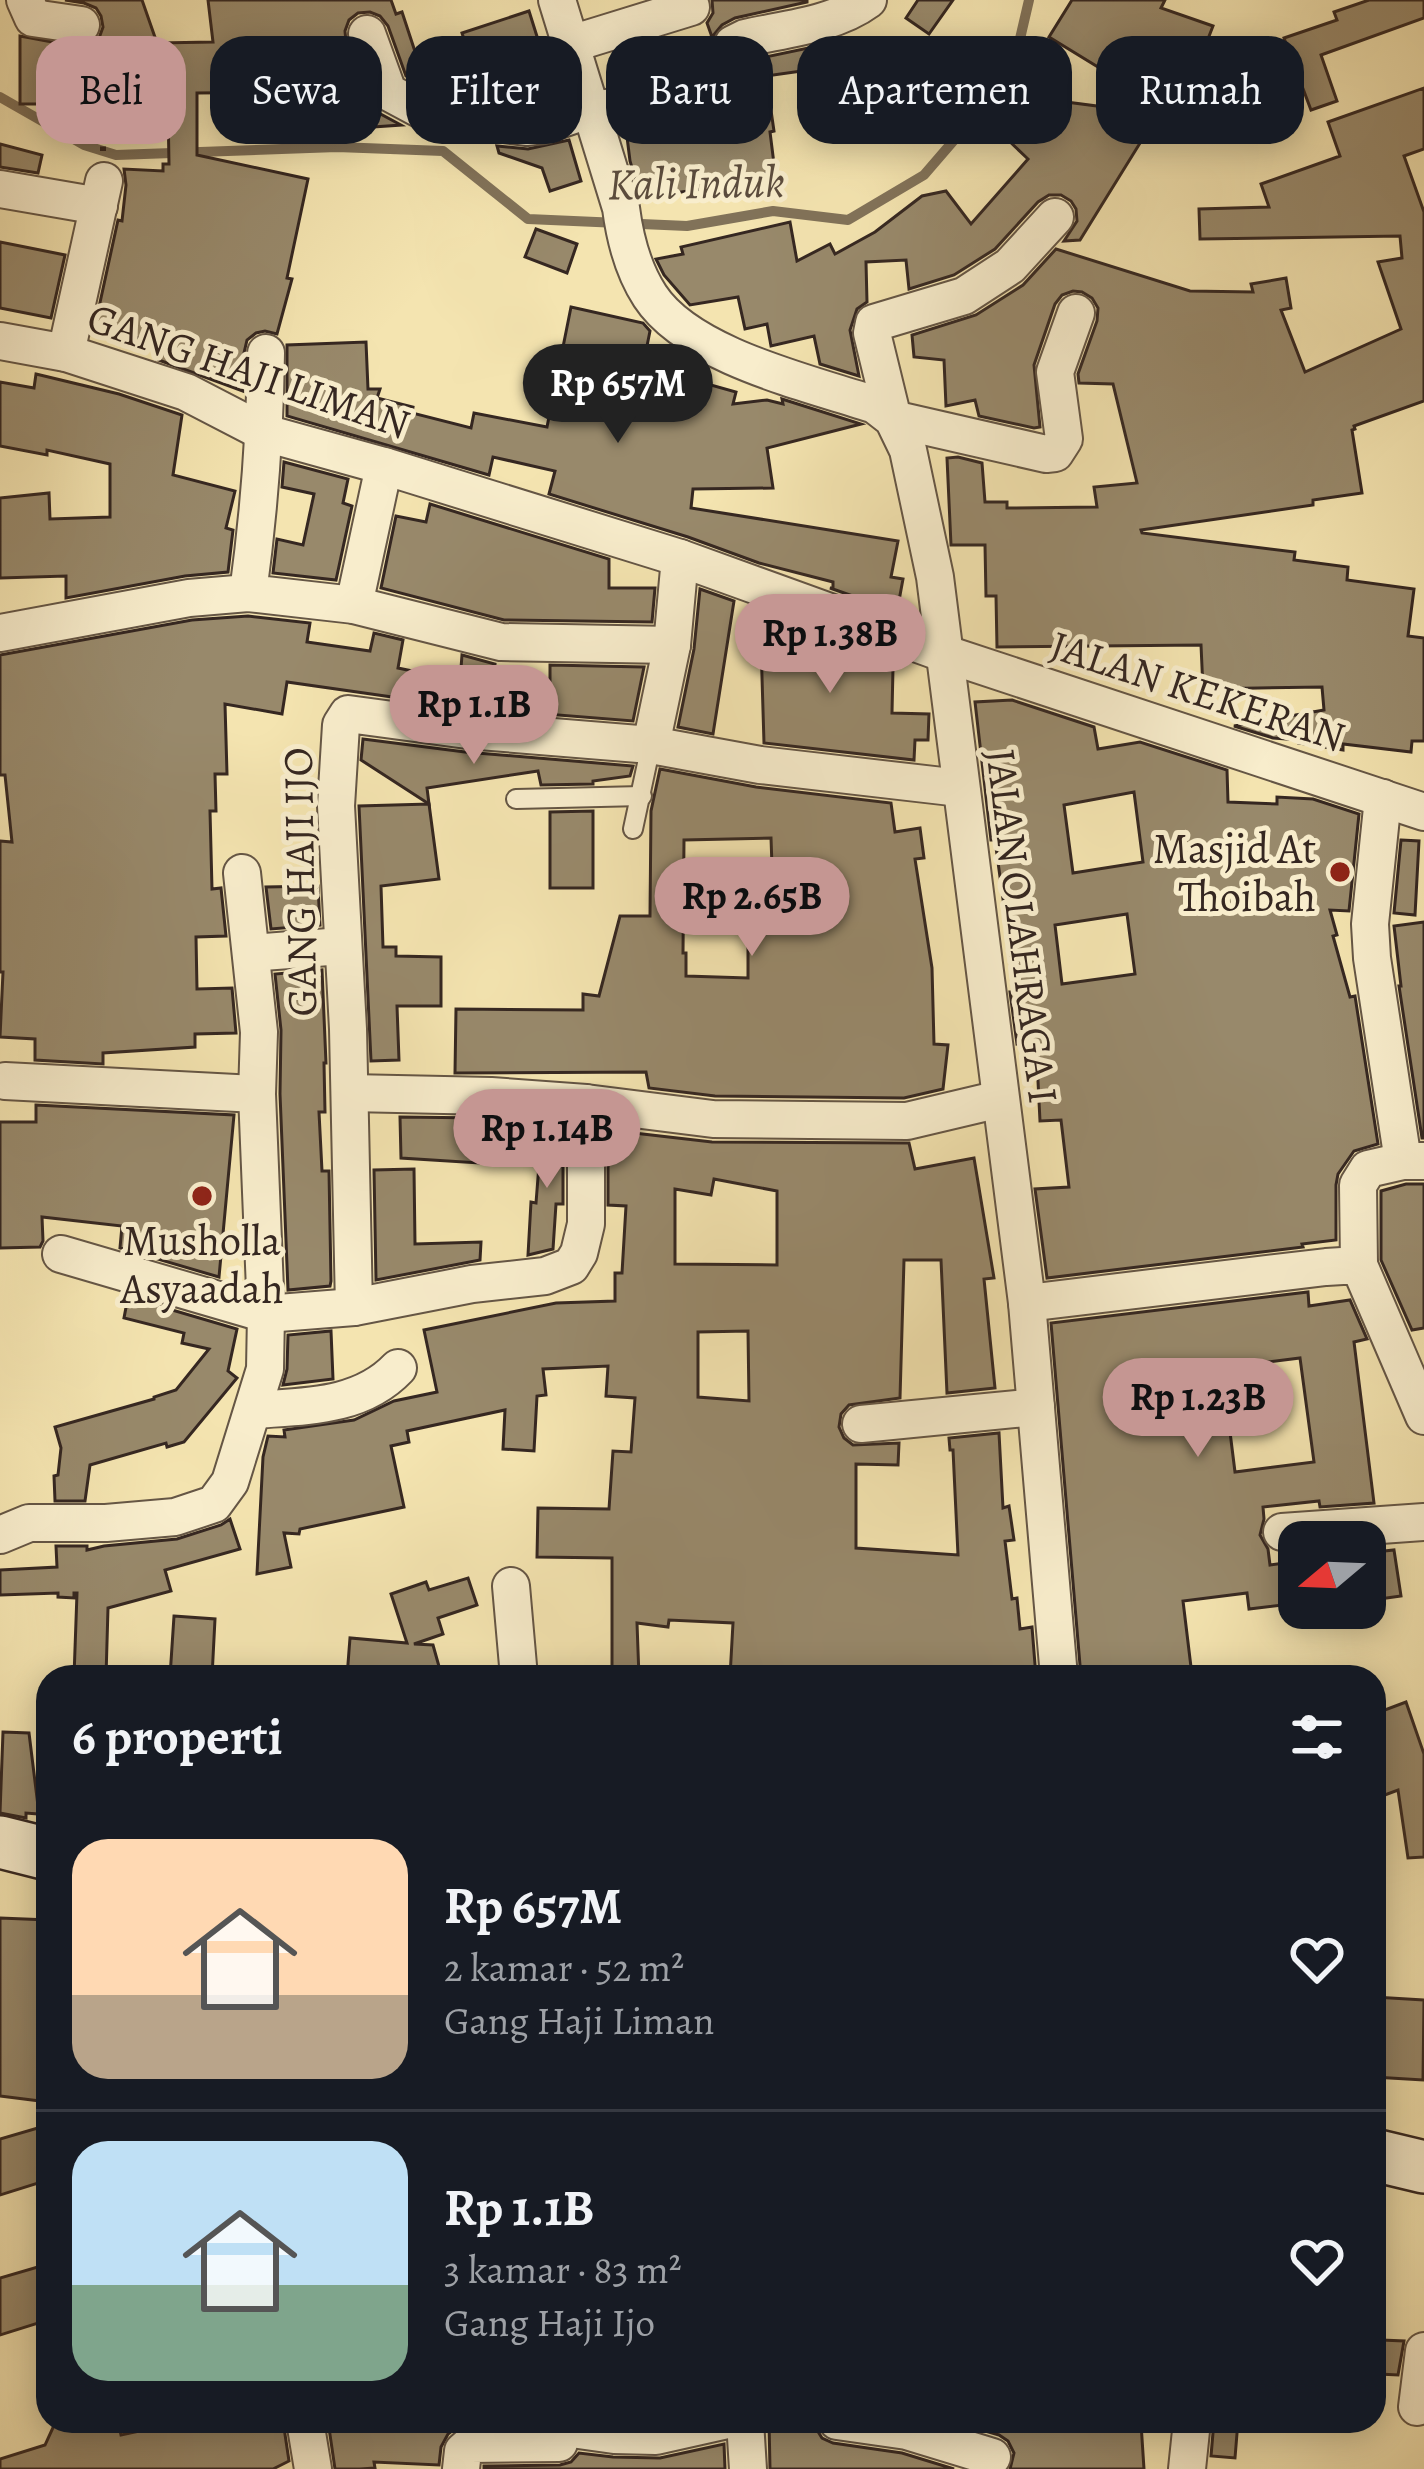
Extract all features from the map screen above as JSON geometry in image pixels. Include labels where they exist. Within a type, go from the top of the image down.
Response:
[{"type":"street","points":[[25,0],[33,18],[81,25]]},
{"type":"street","points":[[557,0],[568,36]]},
{"type":"street","points":[[367,34],[388,92],[429,114],[526,127],[591,109],[709,101],[719,95],[733,44],[822,21],[868,0]]},
{"type":"street","points":[[582,41],[691,7]]},
{"type":"street","points":[[582,80],[623,226],[651,297],[679,327],[742,361],[875,405],[893,418],[1055,453],[1064,439],[1055,372],[1076,313]]},
{"type":"street","points":[[0,189],[101,194],[66,353]]},
{"type":"street","name":"JALAN OLAHRAGA I","points":[[1055,217],[1010,266],[964,296],[874,322],[872,333],[893,418],[908,450],[935,577],[1027,1303],[1058,1665]]},
{"type":"street","name":"GANG HAJI LIMAN","points":[[0,340],[66,353],[186,392],[265,433],[680,557],[944,653]]},
{"type":"street","points":[[248,593],[258,532],[266,353]]},
{"type":"street","points":[[354,605],[383,466]]},
{"type":"street","points":[[651,745],[672,645],[680,557]]},
{"type":"street","points":[[0,633],[189,598],[248,593],[354,605],[501,642],[672,645]]},
{"type":"street","name":"JALAN KEKERAN","points":[[944,653],[1424,812]]},
{"type":"street","name":"GANG HAJI IJO","points":[[354,1307],[350,1093],[336,806],[341,725],[348,714],[466,730],[651,745],[760,765],[960,788]]},
{"type":"street","points":[[1383,799],[1370,924],[1372,958],[1414,1161],[1368,1169],[1358,1184],[1359,1265],[1424,1416]]},
{"type":"street","points":[[0,1535],[29,1522],[106,1523],[175,1516],[214,1504],[230,1482],[265,1369],[259,1032],[242,873]]},
{"type":"street","points":[[250,953],[342,946]]},
{"type":"street","points":[[5,1081],[257,1094]]},
{"type":"street","points":[[350,1093],[491,1096],[713,1119],[907,1121],[1000,1099]]},
{"type":"street","points":[[61,1254],[266,1314],[354,1307],[472,1284],[545,1276],[571,1266],[586,1224],[586,1103]]},
{"type":"street","points":[[1027,1303],[1359,1265]]},
{"type":"street","points":[[253,1410],[331,1403],[382,1384],[398,1368]]},
{"type":"street","points":[[860,1424],[1036,1407]]},
{"type":"street","points":[[1386,1525],[1424,1522]]},
{"type":"street","points":[[512,1586],[517,1665]]},
{"type":"street","points":[[0,1842],[36,1851]]},
{"type":"street","points":[[1386,2158],[1424,2168]]},
{"type":"street","points":[[1417,2407],[1424,2351]]},
{"type":"street","points":[[307,2433],[313,2469]]},
{"type":"street","points":[[461,2469],[463,2451],[471,2444],[669,2433]]},
{"type":"street","points":[[746,2433],[748,2469]]},
{"type":"street","points":[[916,2433],[992,2449]]},
{"type":"street","points":[[1187,2469],[1191,2433]]},
{"type":"lane","points":[[633,829],[651,745]]},
{"type":"lane","points":[[516,799],[642,796]]},
{"type":"path","points":[[81,25],[84,36]]},
{"type":"building","points":[[65,0],[142,0],[155,36],[100,36],[101,16],[84,3]]},
{"type":"building","points":[[208,0],[391,0],[396,14],[402,12],[410,36],[406,36],[406,76],[380,16],[358,13],[345,36],[212,36]]},
{"type":"building","points":[[712,0],[807,0],[735,18],[712,36],[707,23],[713,13]]},
{"type":"building","points":[[918,0],[953,0],[929,34],[906,18]]},
{"type":"building","points":[[1072,0],[1165,0],[1161,8],[1213,26],[1209,36],[1096,36],[1096,66],[1072,51],[1072,36],[1050,36]]},
{"type":"building","points":[[1369,0],[1424,0],[1424,18],[1321,55],[1337,101],[1311,110],[1304,91],[1304,36],[1290,36],[1337,20],[1334,12]]},
{"type":"building","points":[[529,11],[537,36],[463,36]]},
{"type":"building","points":[[20,36],[36,39],[36,104],[20,104]]},
{"type":"building","points":[[186,42],[210,42],[210,93],[197,93],[197,155],[308,179],[287,278],[292,279],[277,334],[265,331],[247,340],[243,391],[156,359],[161,342],[94,330],[118,220],[122,221],[124,169],[163,171],[163,164],[169,164],[169,144],[186,144]]},
{"type":"building","points":[[797,50],[797,72],[773,75],[773,55]]},
{"type":"building","points":[[1424,88],[1424,149],[1404,156],[1424,212],[1424,401],[1354,426],[1362,493],[1313,500],[1313,505],[1141,530],[1295,552],[1294,560],[1348,567],[1347,580],[1414,589],[1408,636],[1424,638],[1424,741],[1412,741],[1411,752],[1343,744],[1343,750],[1234,726],[1324,710],[1322,687],[1203,689],[1201,645],[997,647],[996,596],[986,596],[985,545],[951,545],[947,458],[982,463],[985,502],[1007,502],[1007,508],[1097,507],[1094,487],[1137,483],[1113,384],[1079,383],[1098,308],[1092,298],[1073,291],[1055,304],[1034,365],[1040,427],[1034,428],[979,416],[975,400],[946,406],[944,360],[914,357],[912,335],[976,315],[1023,285],[1056,249],[1190,291],[1253,292],[1251,284],[1286,278],[1291,308],[1281,310],[1305,372],[1401,329],[1378,262],[1402,258],[1400,236],[1200,239],[1199,209],[1269,207],[1261,184],[1340,156],[1328,122]]},
{"type":"building","points":[[1072,103],[1096,106],[1096,144],[1139,144],[1080,240],[1064,241],[1077,221],[1071,201],[1049,195],[995,249],[954,275],[909,289],[906,260],[866,262],[867,302],[857,309],[850,330],[859,376],[820,364],[814,336],[771,346],[767,324],[745,329],[738,297],[690,305],[656,259],[683,254],[681,247],[790,222],[797,261],[830,244],[835,254],[875,232],[922,196],[946,191],[971,224],[1028,159],[1012,144],[1072,144]]},
{"type":"building","points":[[382,115],[401,125],[382,126]]},
{"type":"building","points":[[0,144],[42,155],[38,173],[0,167]]},
{"type":"building","points":[[570,144],[581,181],[550,191],[542,168],[499,153],[497,146],[528,149]]},
{"type":"building","points":[[628,144],[772,144],[775,172],[731,178],[732,185],[674,193],[673,186],[639,192]]},
{"type":"building","points":[[536,229],[577,244],[567,273],[525,257]]},
{"type":"building","points":[[0,242],[65,255],[51,318],[0,308]]},
{"type":"building","points":[[571,307],[643,323],[650,331],[643,366],[736,392],[733,404],[767,400],[783,404],[782,399],[861,424],[767,448],[773,488],[693,489],[691,508],[898,541],[891,577],[903,579],[898,606],[864,600],[830,588],[833,582],[759,563],[549,494],[555,471],[493,457],[489,475],[287,416],[287,345],[366,342],[368,389],[380,389],[377,398],[413,407],[412,413],[471,428],[474,413],[547,427]]},
{"type":"building","points":[[36,374],[182,415],[173,475],[235,491],[226,528],[233,530],[228,572],[66,598],[66,576],[0,578],[0,498],[49,493],[50,519],[110,517],[110,464],[47,450],[47,455],[0,446],[0,382],[34,388]]},
{"type":"building","points":[[284,462],[348,479],[343,503],[352,506],[336,580],[273,573],[277,539],[303,545],[314,494],[282,487]]},
{"type":"building","points":[[430,504],[609,559],[609,588],[655,588],[652,622],[504,620],[381,588],[396,516],[426,522]]},
{"type":"building","points":[[700,589],[734,601],[713,734],[678,727]]},
{"type":"building","points":[[760,611],[853,644],[854,667],[893,668],[892,713],[929,714],[928,740],[915,740],[914,760],[764,743]]},
{"type":"building","points":[[248,616],[310,623],[307,642],[370,651],[374,633],[403,640],[398,668],[460,681],[462,655],[495,664],[493,688],[550,689],[550,665],[644,667],[633,721],[469,708],[287,682],[282,714],[225,704],[227,774],[215,774],[216,811],[210,811],[212,889],[221,888],[226,936],[196,937],[197,989],[232,988],[236,1033],[195,1034],[195,1047],[103,1053],[103,1064],[35,1060],[35,1039],[0,1037],[0,841],[12,842],[5,775],[0,775],[0,655],[192,620]]},
{"type":"building","points":[[1012,700],[1094,727],[1098,749],[1140,742],[1227,770],[1228,802],[1277,804],[1277,797],[1313,799],[1359,814],[1349,911],[1330,910],[1350,997],[1355,996],[1378,1144],[1354,1151],[1338,1174],[1336,1240],[1047,1278],[1035,1189],[1069,1187],[1061,1120],[1040,1121],[1036,1041],[1017,1044],[1010,992],[1015,992],[975,702]],"holes":[[[1134,792],[1143,862],[1073,873],[1064,805]],[[1127,914],[1135,974],[1062,984],[1055,925]]]},
{"type":"building","points":[[363,739],[633,766],[630,776],[593,784],[541,785],[538,771],[427,788],[429,804],[361,760]]},
{"type":"building","points":[[660,769],[756,787],[891,803],[895,832],[920,828],[924,858],[915,859],[932,968],[934,1044],[948,1045],[943,1089],[904,1098],[715,1096],[649,1088],[646,1072],[455,1073],[456,1009],[583,1010],[583,994],[599,996],[620,916],[650,916],[651,811]],"holes":[[[771,838],[772,866],[793,866],[799,920],[748,919],[748,978],[686,976],[684,840]]]},
{"type":"building","points":[[429,804],[439,879],[381,886],[383,947],[396,947],[396,956],[441,957],[441,1006],[397,1006],[399,1060],[371,1061],[359,806]]},
{"type":"building","points":[[593,811],[593,888],[550,888],[550,812]]},
{"type":"building","points":[[1401,840],[1419,841],[1415,915],[1394,913]]},
{"type":"building","points":[[318,886],[320,925],[271,929],[266,887]]},
{"type":"building","points":[[1424,922],[1424,1138],[1422,1138],[1394,926]]},
{"type":"building","points":[[322,970],[325,1112],[319,1112],[322,1171],[329,1171],[331,1281],[330,1286],[288,1290],[281,1030],[275,974]]},
{"type":"building","points":[[36,1105],[234,1115],[219,1277],[120,1248],[122,1226],[42,1217],[40,1247],[0,1248],[0,1122],[36,1122]]},
{"type":"building","points":[[400,1117],[482,1118],[479,1163],[401,1158]]},
{"type":"building","points":[[542,1127],[563,1128],[563,1204],[556,1204],[553,1249],[528,1255],[531,1202],[536,1203]]},
{"type":"building","points":[[608,1130],[712,1142],[909,1143],[915,1169],[974,1158],[994,1278],[984,1279],[995,1388],[947,1393],[941,1260],[904,1260],[900,1398],[849,1405],[839,1427],[853,1445],[899,1443],[898,1465],[856,1464],[856,1548],[958,1555],[949,1438],[999,1433],[1003,1508],[1009,1506],[1014,1540],[1005,1541],[1012,1599],[1017,1598],[1020,1629],[1032,1627],[1035,1665],[731,1665],[733,1623],[669,1620],[668,1627],[637,1623],[639,1665],[612,1665],[612,1558],[537,1557],[538,1508],[609,1509],[613,1451],[631,1452],[635,1398],[606,1396],[608,1366],[543,1369],[546,1395],[537,1396],[534,1451],[503,1449],[505,1410],[407,1431],[409,1442],[391,1446],[404,1507],[300,1529],[299,1534],[284,1533],[291,1567],[257,1574],[268,1436],[285,1437],[284,1430],[354,1420],[394,1401],[437,1392],[424,1330],[556,1303],[615,1301],[615,1273],[622,1273],[626,1206],[608,1205]],"holes":[[[714,1179],[777,1191],[777,1265],[675,1264],[675,1189],[711,1195]],[[748,1331],[749,1401],[698,1397],[698,1332]]]},
{"type":"building","points":[[414,1169],[415,1244],[481,1242],[480,1260],[376,1280],[374,1170]]},
{"type":"building","points":[[1424,1184],[1424,1328],[1412,1330],[1381,1260],[1381,1191]]},
{"type":"building","points":[[1308,1292],[1309,1306],[1350,1300],[1367,1339],[1354,1342],[1374,1503],[1320,1507],[1319,1501],[1263,1507],[1260,1535],[1270,1565],[1278,1564],[1278,1606],[1249,1609],[1247,1593],[1183,1601],[1191,1665],[1080,1665],[1051,1323]],"holes":[[[1300,1358],[1314,1462],[1235,1472],[1222,1368]]]},
{"type":"building","points":[[128,1297],[237,1329],[228,1371],[237,1378],[184,1442],[90,1465],[85,1501],[55,1501],[54,1476],[58,1475],[61,1448],[55,1427],[176,1390],[209,1349],[182,1343],[184,1333],[124,1318]]},
{"type":"building","points":[[331,1331],[333,1379],[283,1385],[288,1335]]},
{"type":"building","points":[[230,1519],[240,1549],[165,1570],[171,1591],[108,1608],[106,1665],[74,1665],[77,1593],[74,1598],[58,1597],[58,1593],[0,1595],[0,1570],[57,1567],[56,1546],[87,1546],[87,1550],[177,1539]]},
{"type":"building","points":[[1394,1550],[1401,1596],[1386,1598],[1386,1551]]},
{"type":"building","points":[[468,1578],[477,1605],[438,1618],[443,1634],[414,1644],[433,1645],[439,1665],[348,1665],[350,1638],[407,1643],[391,1594],[426,1582],[429,1590]]},
{"type":"building","points":[[174,1616],[215,1619],[213,1665],[171,1665]]},
{"type":"building","points":[[1406,1702],[1424,1754],[1424,1857],[1408,1858],[1398,1790],[1386,1794],[1386,1710]]},
{"type":"building","points":[[3,1732],[29,1733],[36,1814],[26,1813],[26,1818],[0,1813]]},
{"type":"building","points":[[0,1918],[36,1920],[36,2100],[0,2096]]},
{"type":"building","points":[[1386,1998],[1424,2000],[1423,2080],[1386,2078]]},
{"type":"building","points":[[36,2128],[36,2184],[0,2195],[0,2139]]},
{"type":"building","points":[[36,2268],[36,2324],[0,2335],[0,2278]]},
{"type":"building","points":[[1386,2340],[1404,2341],[1398,2375],[1386,2374]]},
{"type":"building","points":[[50,2433],[285,2433],[289,2461],[273,2469],[0,2469],[0,2459],[45,2445]]},
{"type":"building","points":[[330,2433],[449,2433],[439,2465],[374,2462],[375,2468],[335,2469]]},
{"type":"building","points":[[769,2433],[819,2433],[833,2443],[902,2453],[954,2469],[770,2469]]},
{"type":"building","points":[[992,2433],[1142,2433],[1144,2469],[1010,2469],[1014,2453]]},
{"type":"building","points":[[1213,2433],[1237,2433],[1235,2458],[1211,2456]]},
{"type":"building","points":[[724,2444],[725,2469],[484,2469],[560,2465],[579,2453],[660,2458]]},
{"type":"waterway","name":"Kali Induk","points":[[0,97],[84,145],[116,155],[337,147],[443,151],[528,219],[687,226],[773,211],[848,220],[924,175],[993,95],[1019,43],[1029,0]]},
{"type":"place","name":"Masjid At Thoibah","points":[[1340,872]]},
{"type":"place","name":"Musholla Asyaadah","points":[[202,1196]]}]
